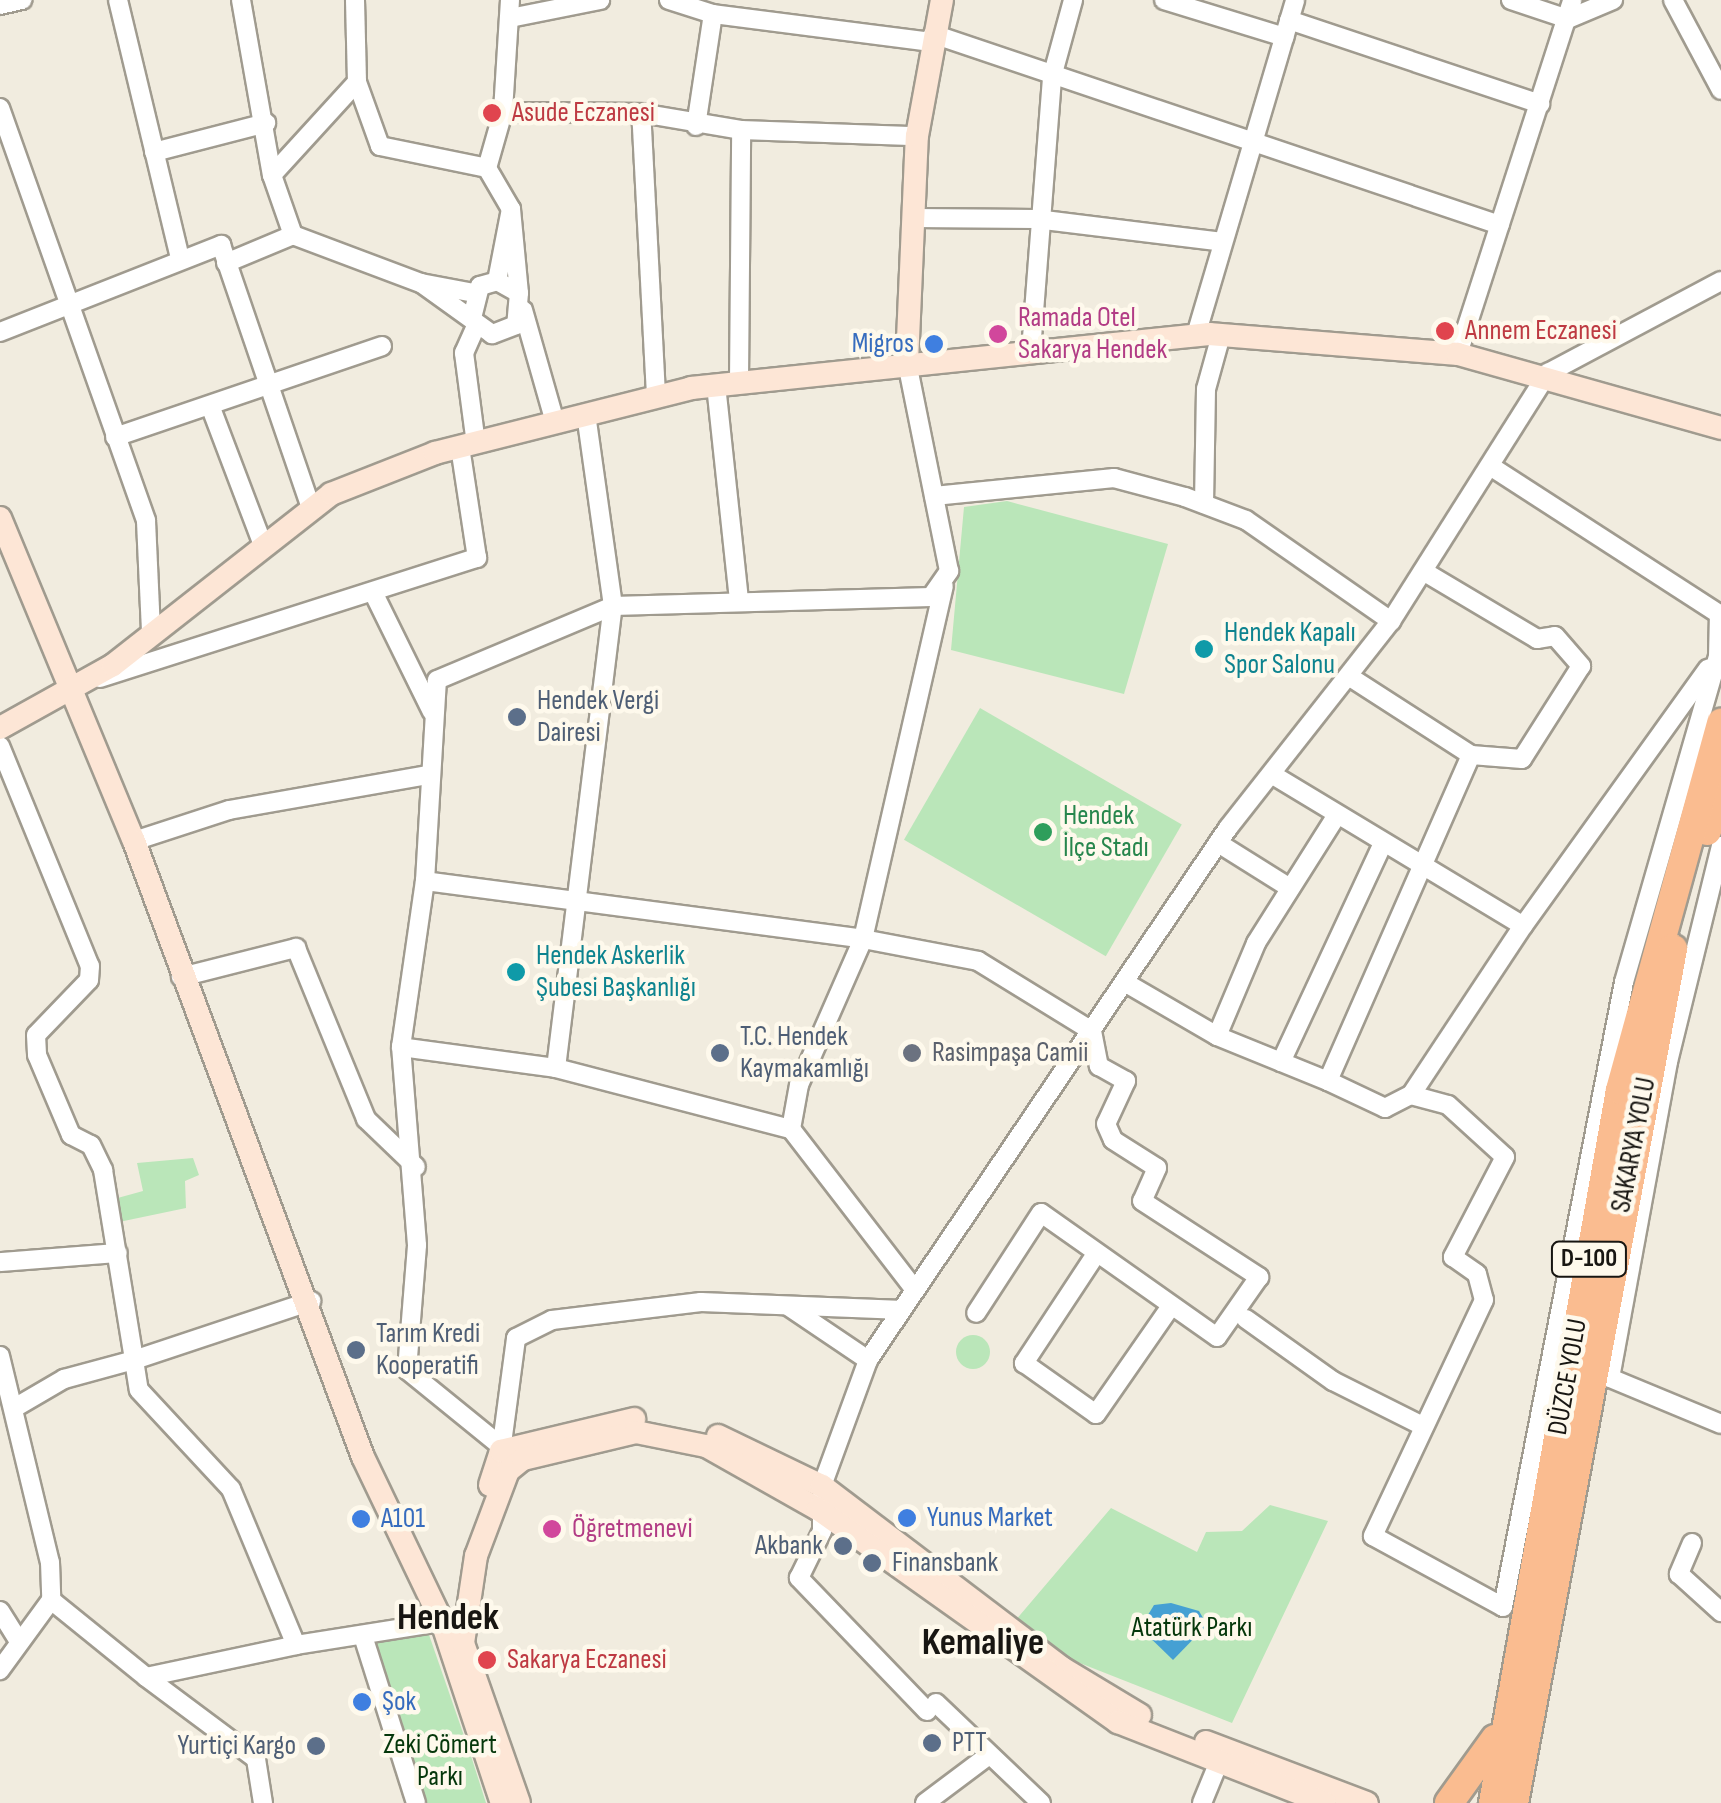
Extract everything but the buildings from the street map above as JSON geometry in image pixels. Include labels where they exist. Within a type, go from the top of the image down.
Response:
[{"type":"highway","name":"DÜZCE YOLU","points":[[1493,1803],[1517,1720],[1620,1090],[1721,723]]},
{"type":"highway","name":"SAKARYA YOLU","points":[[1514,1803],[1517,1720],[1677,931],[1721,788]]},
{"type":"highway","points":[[1449,1803],[1517,1720]]},
{"type":"highway","points":[[1517,1720],[1536,1803]]},
{"type":"main road","points":[[907,362],[917,136],[942,0]]},
{"type":"main road","points":[[0,728],[152,632],[262,542],[311,508],[468,445],[656,394],[907,362],[1222,335],[1458,354],[1548,373],[1721,428]]},
{"type":"main road","points":[[0,518],[134,841],[180,976],[311,1301],[363,1457],[442,1622],[502,1803]]},
{"type":"main road","points":[[512,1455],[636,1432],[673,1434],[820,1497],[1125,1708],[1367,1803]]},
{"type":"main road","points":[[442,1622],[512,1455]]},
{"type":"main road","points":[[463,1643],[476,1556],[512,1455]]},
{"type":"main road","points":[[820,1497],[992,1633],[1118,1722],[1324,1803]]},
{"type":"main road","points":[[442,1622],[463,1643],[519,1803]]},
{"type":"street","points":[[0,5],[22,0]]},
{"type":"street","points":[[118,0],[180,255]]},
{"type":"street","points":[[241,0],[266,123],[272,175],[293,235]]},
{"type":"street","points":[[354,0],[357,82],[380,146],[487,168]]},
{"type":"street","points":[[556,422],[521,302],[511,209],[487,168],[504,112],[510,9],[600,0]]},
{"type":"street","points":[[669,0],[713,14],[932,38],[1252,140],[1500,225]]},
{"type":"street","points":[[1030,351],[1036,218],[1052,77],[1073,0]]},
{"type":"street","points":[[1164,0],[1286,28],[1540,104]]},
{"type":"street","points":[[1196,335],[1295,0]]},
{"type":"street","points":[[1510,0],[1568,19],[1612,0]]},
{"type":"street","points":[[1458,354],[1572,0]]},
{"type":"street","points":[[1673,0],[1721,90]]},
{"type":"street","points":[[696,126],[713,14]]},
{"type":"street","points":[[272,175],[357,82]]},
{"type":"street","points":[[0,108],[72,297],[146,521],[152,632]]},
{"type":"street","points":[[504,112],[642,113],[696,126],[742,130],[917,136]]},
{"type":"street","points":[[642,113],[656,394]]},
{"type":"street","points":[[154,152],[266,123]]},
{"type":"street","points":[[738,600],[727,383],[742,130]]},
{"type":"street","points":[[497,281],[511,209]]},
{"type":"street","points":[[914,218],[1036,218],[1223,242]]},
{"type":"street","points":[[226,263],[293,235],[421,283],[474,292],[497,281]]},
{"type":"street","points":[[0,332],[72,297],[180,255],[220,244],[311,508]]},
{"type":"street","points":[[497,281],[521,302]]},
{"type":"street","points":[[1041,1803],[984,1758],[799,1578],[822,1531],[820,1497],[868,1360],[911,1286],[1126,983],[1218,843],[1391,621],[1495,469],[1548,373],[1721,281]]},
{"type":"street","points":[[421,283],[474,322],[501,334],[521,302]]},
{"type":"street","points":[[70,686],[374,594],[477,558],[464,353],[474,322],[474,292]]},
{"type":"street","points":[[1204,504],[1206,389],[1222,335]]},
{"type":"street","points":[[116,437],[268,390],[382,346]]},
{"type":"street","points":[[791,1128],[799,1085],[863,939],[949,571],[907,362]]},
{"type":"street","points":[[211,408],[262,542]]},
{"type":"street","points":[[556,1068],[613,606],[586,414]]},
{"type":"street","points":[[1411,1095],[1448,1105],[1504,1158],[1453,1257],[1477,1274],[1484,1300],[1419,1424],[1372,1536],[1503,1608],[1624,982],[1718,657],[1720,614],[1495,469]]},
{"type":"street","points":[[934,496],[1114,478],[1246,520],[1391,621]]},
{"type":"street","points":[[512,1455],[406,1370],[417,1301],[416,1167],[401,1047],[425,882],[427,775],[437,680],[613,606],[931,597],[949,571]]},
{"type":"street","points":[[1350,677],[1471,756],[1522,758],[1581,666],[1555,636],[1536,639],[1423,571]]},
{"type":"street","points":[[374,594],[432,712]]},
{"type":"street","points":[[1126,983],[1217,1036],[1385,1108],[1411,1095],[1523,926],[1718,657]]},
{"type":"street","points":[[0,746],[90,966],[89,980],[36,1034],[38,1055],[71,1136],[91,1146],[103,1170],[139,1390],[230,1490],[296,1645]]},
{"type":"street","points":[[1328,1081],[1471,756]]},
{"type":"street","points":[[134,841],[228,810],[427,775]]},
{"type":"street","points":[[1272,775],[1523,926]]},
{"type":"street","points":[[1217,1036],[1290,888],[1337,814]]},
{"type":"street","points":[[1218,843],[1290,888]]},
{"type":"street","points":[[1280,1062],[1383,843]]},
{"type":"street","points":[[1720,852],[1668,1062],[1610,1378],[1721,1424]]},
{"type":"street","points":[[425,882],[863,939],[978,961],[1092,1030],[1100,1066],[1126,1081],[1106,1124],[1113,1140],[1158,1168],[1142,1201],[1258,1278],[1217,1337],[1170,1309],[1042,1213],[976,1313]]},
{"type":"street","points":[[180,976],[296,948],[366,1119],[416,1167]]},
{"type":"street","points":[[401,1047],[556,1068],[791,1128],[911,1286]]},
{"type":"street","points":[[0,1262],[118,1253]]},
{"type":"street","points":[[1096,1254],[1024,1363],[1096,1414],[1170,1309]]},
{"type":"street","points":[[16,1406],[64,1379],[311,1301]]},
{"type":"street","points":[[512,1455],[516,1338],[552,1320],[700,1302],[897,1310]]},
{"type":"street","points":[[788,1305],[868,1360]]},
{"type":"street","points":[[1246,1318],[1333,1382],[1419,1424]]},
{"type":"street","points":[[0,1356],[16,1406],[50,1600],[256,1759],[263,1803]]},
{"type":"street","points":[[1692,1543],[1679,1574],[1721,1612]]},
{"type":"street","points":[[0,1670],[16,1638],[50,1600]]},
{"type":"street","points":[[0,1611],[16,1638]]},
{"type":"street","points":[[146,1677],[296,1645],[364,1639],[442,1622]]},
{"type":"street","points":[[364,1639],[416,1803]]},
{"type":"street","points":[[925,1803],[984,1758]]},
{"type":"street","points":[[1202,1803],[1218,1764]]},
{"type":"green space","points":[[1007,501],[1168,544],[1124,694],[951,650],[964,507]]},
{"type":"green space","name":"Hendek İlçe Stadı","points":[[980,708],[1182,824],[1106,956],[904,840]]},
{"type":"green space","points":[[193,1158],[199,1175],[185,1181],[186,1208],[119,1222],[114,1199],[143,1191],[137,1163]]},
{"type":"green space","points":[[973,1335],[985,1340],[990,1352],[985,1364],[973,1369],[961,1364],[956,1352],[961,1340]]},
{"type":"green space","name":"Atatürk Parkı","points":[[1270,1505],[1328,1521],[1232,1723],[1062,1656],[1015,1621],[1111,1508],[1197,1552],[1206,1532],[1242,1531]]},
{"type":"green space","name":"Zeki Cömert Parkı","points":[[427,1629],[486,1803],[422,1803],[371,1639]]},
{"type":"water","points":[[1171,1603],[1199,1611],[1207,1625],[1173,1660],[1140,1628],[1154,1605]]},
{"type":"place","name":"Asude Eczanesi","points":[[492,113]]},
{"type":"place","name":"Annem Eczanesi","points":[[1445,331]]},
{"type":"place","name":"Ramada Otel Sakarya Hendek","points":[[998,334]]},
{"type":"place","name":"Migros","points":[[934,344]]},
{"type":"place","name":"Hendek Kapalı Spor Salonu","points":[[1204,649]]},
{"type":"place","name":"Hendek Vergi Dairesi","points":[[517,717]]},
{"type":"place","name":"Hendek İlçe Stadı","points":[[1043,832]]},
{"type":"place","name":"Hendek Askerlik Şubesi Başkanlığı","points":[[516,972]]},
{"type":"place","name":"T.C. Hendek Kaymakamlığı","points":[[720,1053]]},
{"type":"place","name":"Rasimpaşa Camii","points":[[912,1053]]},
{"type":"place","name":"Tarım Kredi Kooperatifi","points":[[356,1350]]},
{"type":"place","name":"Yunus Market","points":[[907,1518]]},
{"type":"place","name":"A101","points":[[361,1519]]},
{"type":"place","name":"Öğretmenevi","points":[[552,1529]]},
{"type":"place","name":"Akbank","points":[[843,1546]]},
{"type":"place","name":"Finansbank","points":[[872,1563]]},
{"type":"place","name":"Sakarya Eczanesi","points":[[487,1660]]},
{"type":"place","name":"Şok","points":[[362,1702]]},
{"type":"place","name":"PTT","points":[[932,1743]]},
{"type":"place","name":"Yurtiçi Kargo","points":[[316,1746]]},
{"type":"district","name":"Hendek","points":[[448,1618]]},
{"type":"district","name":"Kemaliye","points":[[983,1643]]}]
